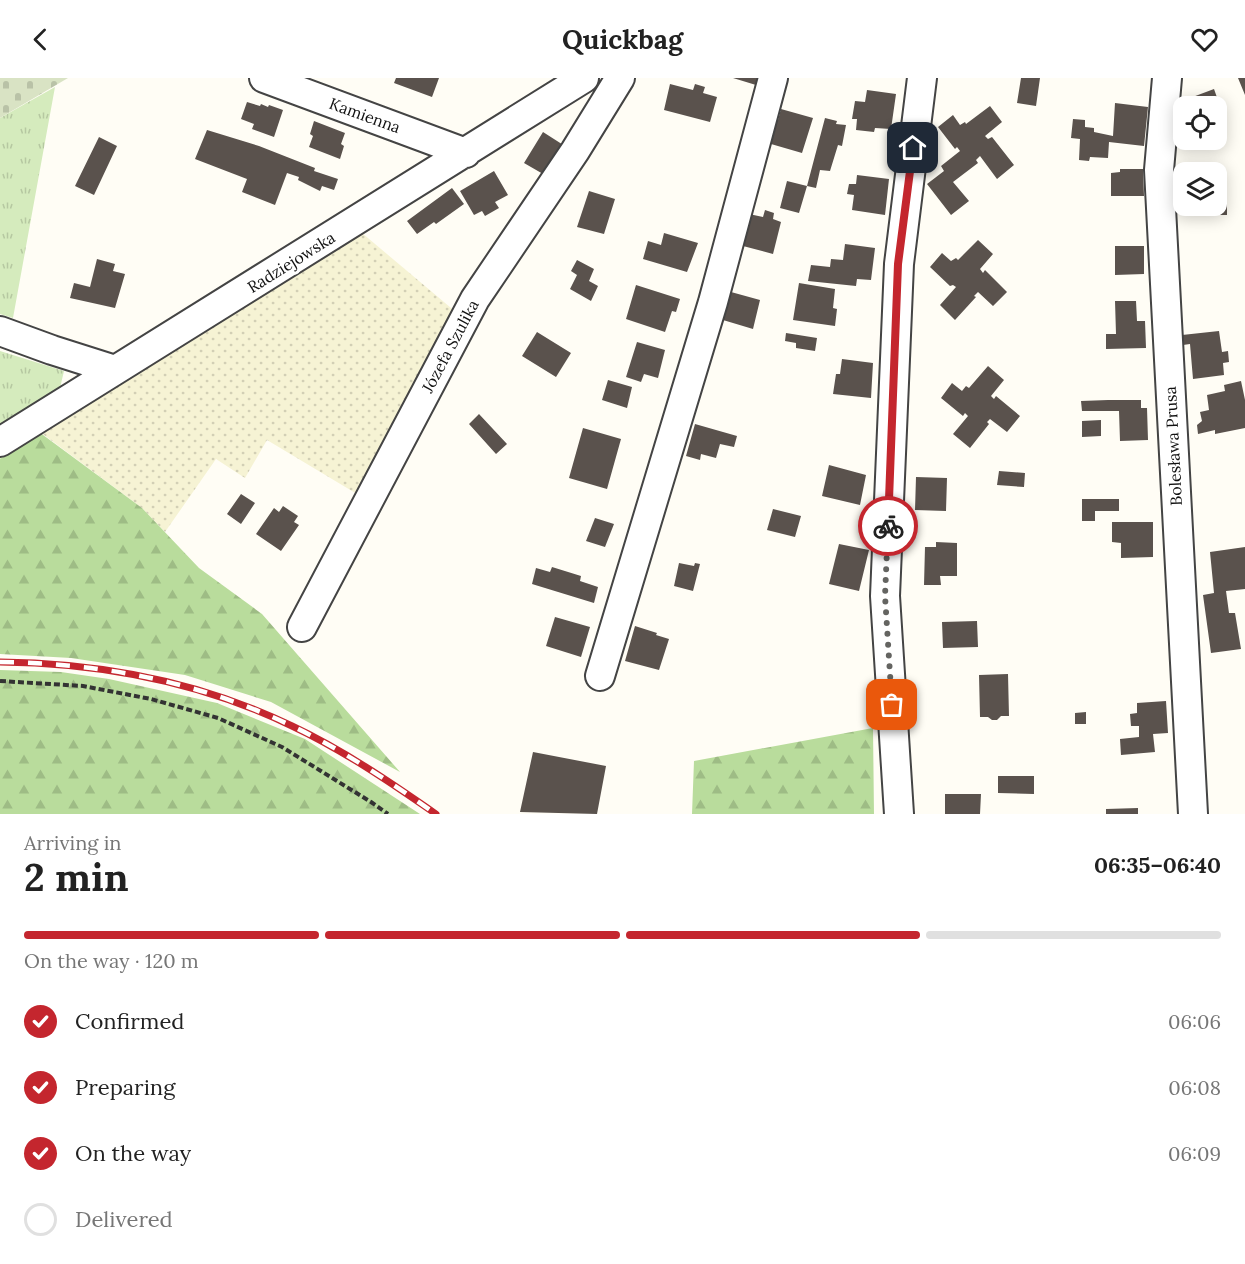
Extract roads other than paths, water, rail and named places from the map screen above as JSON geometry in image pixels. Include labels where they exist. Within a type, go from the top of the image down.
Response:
[{"type":"street","name":"Kamienna","points":[[264,78],[466,153]]},
{"type":"street","points":[[466,153],[584,78]]},
{"type":"street","name":"Józefa Szulika","points":[[302,627],[475,299],[575,151],[620,78]]},
{"type":"street","points":[[600,676],[713,302],[773,78]]},
{"type":"street","points":[[899,814],[885,596],[898,264],[922,78]]},
{"type":"street","name":"Bolesława Prusa","points":[[1167,78],[1158,170],[1193,814]]},
{"type":"street","name":"Radziejowska","points":[[0,442],[466,153]]},
{"type":"street","points":[[0,331],[115,370]]},
{"type":"railway","points":[[0,662],[38,663],[113,671],[150,678],[222,698],[292,726],[330,745],[384,778],[436,814]]}]
